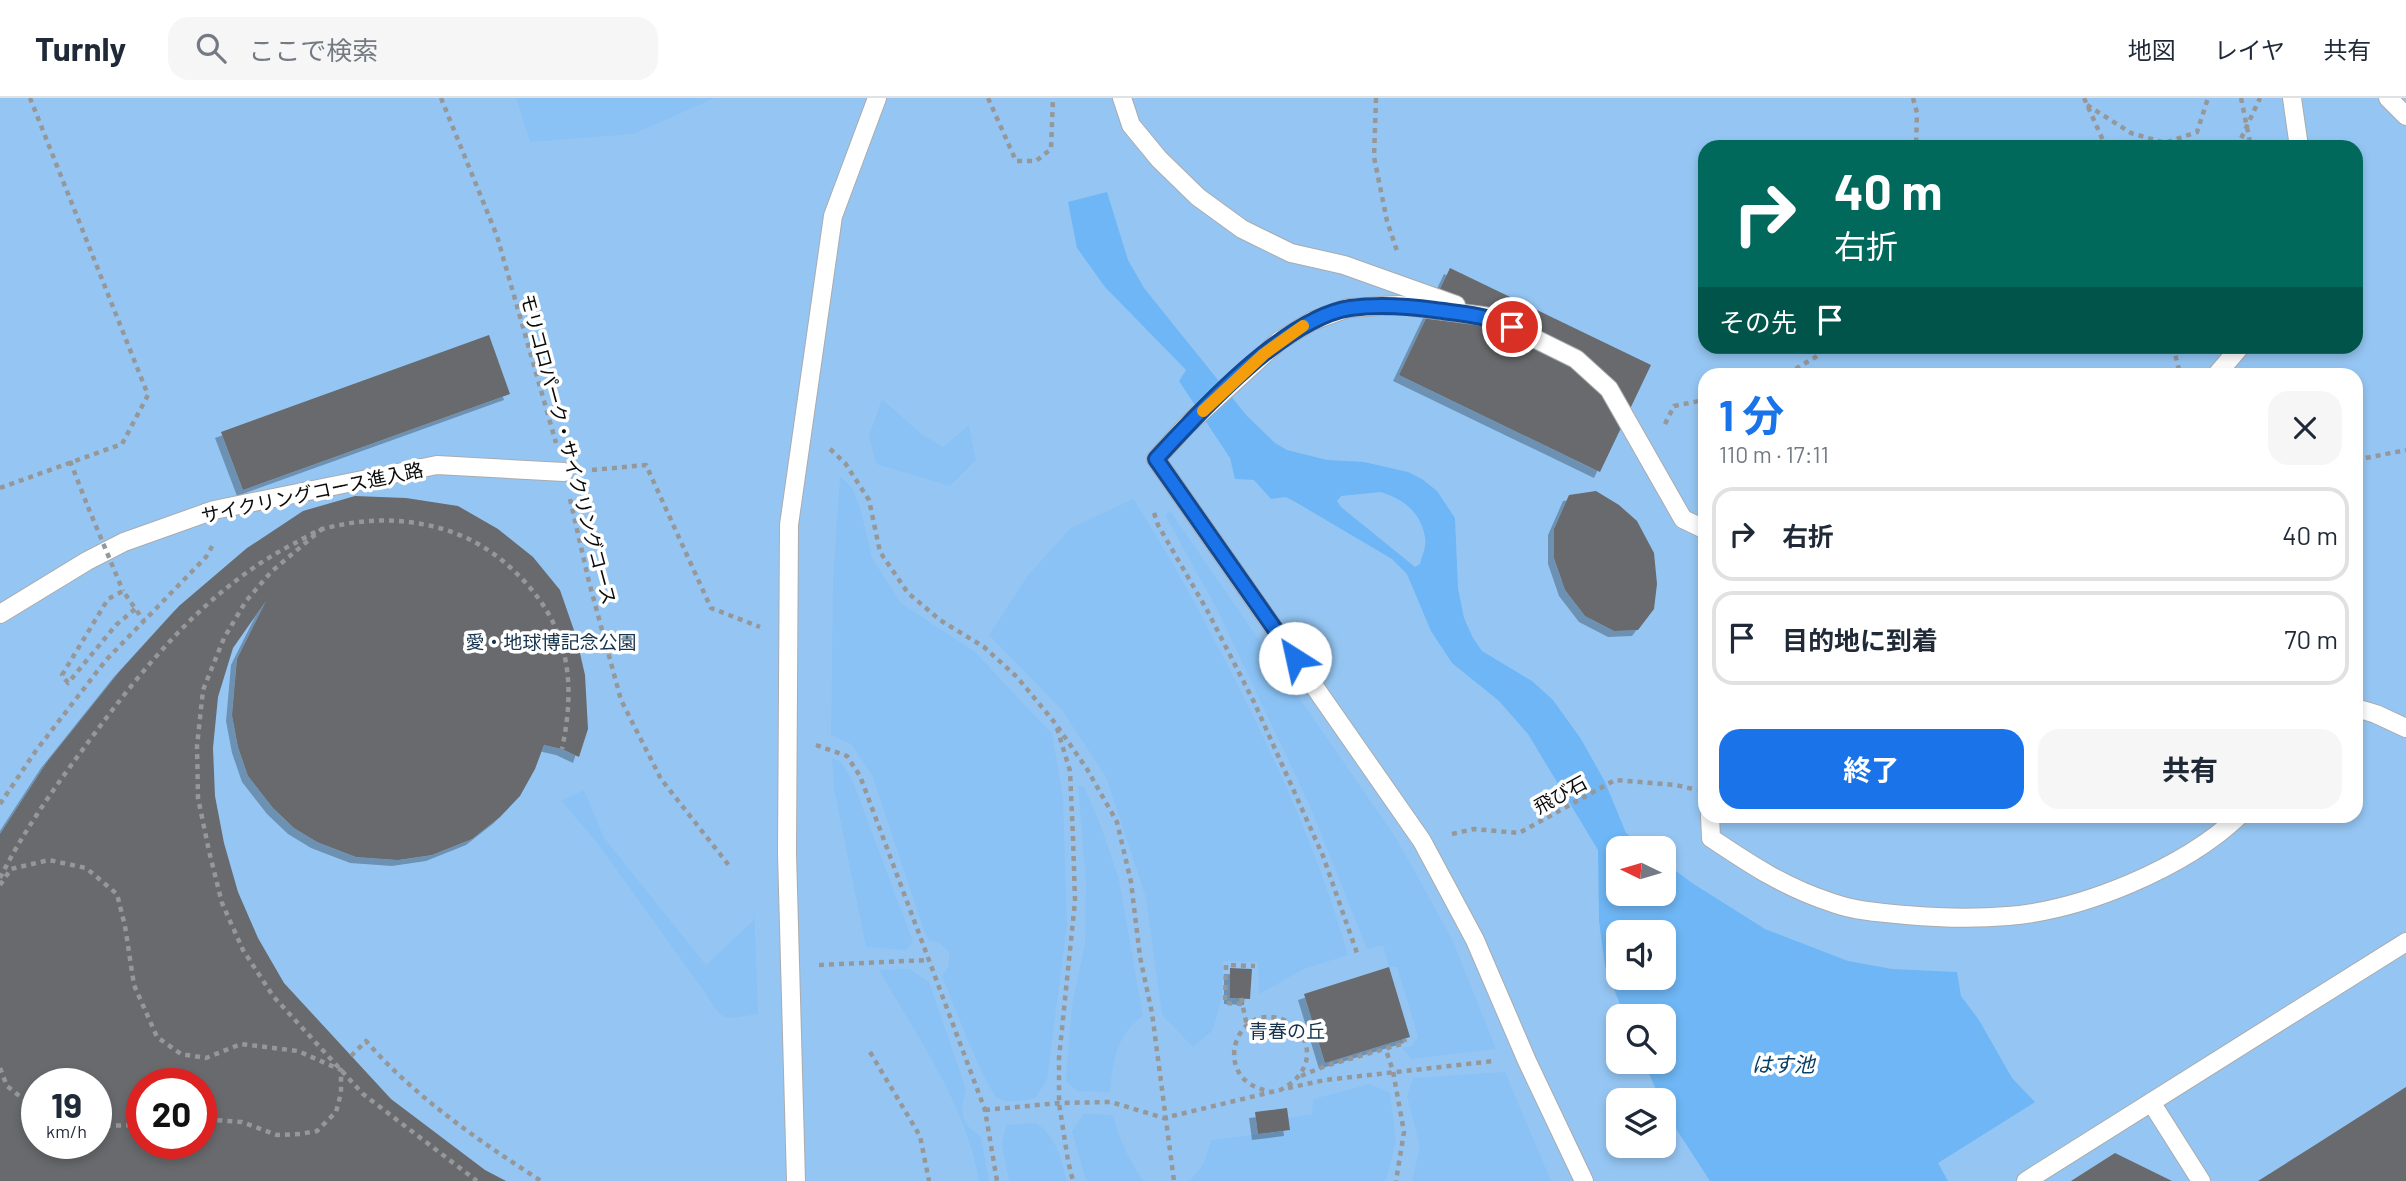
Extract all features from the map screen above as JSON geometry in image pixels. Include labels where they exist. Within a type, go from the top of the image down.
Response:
[{"type":"lane","points":[[796,1181],[787,739],[789,524],[833,216],[877,98]]},
{"type":"lane","points":[[1122,98],[1131,125],[1159,159],[1198,197],[1242,229],[1291,253],[1344,265],[1491,317],[1576,359],[1609,389],[1683,519],[1698,527]]},
{"type":"lane","points":[[2292,98],[2298,140]]},
{"type":"lane","points":[[2388,98],[2406,116]]},
{"type":"lane","points":[[1491,317],[1399,305],[1348,308],[1312,321],[1279,341],[1231,384],[1156,459],[1422,841],[1475,940],[1527,1061],[1584,1181]]},
{"type":"lane","points":[[2222,368],[2234,354]]},
{"type":"lane","name":"サイクリングコース進入路","points":[[0,614],[87,561],[124,542],[214,510],[437,465],[564,472]]},
{"type":"lane","points":[[2363,710],[2406,728]]},
{"type":"lane","points":[[1710,823],[1711,838],[1783,884],[1836,904],[1943,918],[2009,916],[2064,905],[2115,890],[2175,863],[2231,823]]},
{"type":"lane","points":[[2026,1181],[2406,942]]},
{"type":"lane","points":[[2151,1102],[2202,1181]]},
{"type":"path","points":[[0,488],[122,444],[148,395],[30,98]]},
{"type":"path","name":"モリコロパーク・サイクリングコース","points":[[441,98],[498,236],[564,472],[589,582],[621,700],[661,779],[731,868]]},
{"type":"path","points":[[988,98],[1016,161],[1036,162],[1051,149],[1053,98]]},
{"type":"path","points":[[1376,98],[1374,157],[1387,221],[1410,288]]},
{"type":"path","points":[[1913,98],[1917,113],[1916,140]]},
{"type":"path","points":[[2084,98],[2103,140]]},
{"type":"path","points":[[2174,140],[2197,132],[2208,98]]},
{"type":"path","points":[[2241,98],[2250,140]]},
{"type":"path","points":[[2240,140],[2260,98]]},
{"type":"path","points":[[2087,105],[2131,133],[2155,140]]},
{"type":"path","points":[[1797,368],[1820,354]]},
{"type":"path","points":[[1648,457],[1674,406],[1698,401]]},
{"type":"path","points":[[802,432],[829,448],[845,463],[869,500],[880,552],[908,593],[940,620],[984,647],[1017,677],[1055,723],[1087,769],[1117,822],[1131,882],[1140,957],[1152,1013],[1174,1181]]},
{"type":"path","points":[[2363,459],[2406,450]]},
{"type":"path","points":[[70,461],[123,590],[144,621]]},
{"type":"path","points":[[629,468],[646,465],[711,608],[753,625],[788,633]]},
{"type":"path","points":[[1153,512],[1158,526],[1207,610],[1254,702],[1323,856],[1357,953]]},
{"type":"path","points":[[0,878],[10,858],[83,749],[135,680],[188,621],[263,559],[323,528],[373,520],[430,525],[476,541],[503,561],[533,589],[555,627],[567,661],[570,695],[562,749]]},
{"type":"path","points":[[323,528],[271,572],[246,601],[224,638],[203,690],[197,746],[198,798],[222,904],[243,950],[274,996],[363,1094],[477,1181]]},
{"type":"path","points":[[0,804],[34,752],[106,660],[206,557]]},
{"type":"path","points":[[123,590],[108,599],[62,675],[68,682],[116,625],[135,609]]},
{"type":"path","points":[[1055,723],[1070,771],[1075,901],[1059,1058],[1059,1103],[1073,1181]]},
{"type":"path","points":[[787,739],[817,745],[847,756],[860,776],[896,866],[928,960],[985,1110],[998,1181]]},
{"type":"path","name":"飛び石","points":[[1422,841],[1474,829],[1519,834],[1615,780],[1676,785],[1698,790]]},
{"type":"path","points":[[0,885],[11,869],[49,860],[86,868],[117,894],[134,985],[158,1037],[181,1054],[206,1058],[241,1044],[298,1051],[341,1070]]},
{"type":"path","points":[[790,966],[928,960]]},
{"type":"path","points":[[1247,1026],[1241,1001],[1225,1003],[1226,965],[1255,966]]},
{"type":"path","points":[[1270,1091],[1249,1084],[1240,1075],[1233,1051],[1237,1039],[1247,1026],[1265,1017],[1277,1017],[1298,1030],[1308,1053],[1301,1076]]},
{"type":"path","points":[[1304,1040],[1315,1032]]},
{"type":"path","points":[[1280,1090],[1301,1076],[1325,1066],[1405,1044],[1404,1039]]},
{"type":"path","points":[[351,1056],[366,1041],[390,1069],[468,1133],[541,1181]]},
{"type":"path","points":[[870,1052],[920,1136],[929,1181]]},
{"type":"path","points":[[1387,1053],[1404,1132],[1396,1181]]},
{"type":"path","points":[[985,1110],[1059,1103],[1111,1102],[1164,1118],[1209,1105],[1325,1080],[1496,1061]]},
{"type":"path","points":[[0,1068],[7,1086],[21,1097]]},
{"type":"path","points":[[217,1120],[242,1122],[277,1135],[317,1131],[335,1112],[341,1093],[341,1070]]},
{"type":"green space","name":"愛・地球博記念公園","points":[[0,98],[2406,98],[2406,1181],[0,1181]]},
{"type":"shaded area","points":[[516,98],[715,98],[633,134],[530,142]]},
{"type":"shaded area","points":[[882,399],[920,433],[943,447],[969,425],[976,460],[950,486],[876,464],[869,436]]},
{"type":"shaded area","points":[[840,476],[852,488],[861,511],[872,558],[901,603],[975,652],[1052,734],[1063,798],[1067,924],[1047,1080],[1035,1098],[1007,1101],[992,1092],[942,976],[949,966],[949,952],[938,942],[929,941],[923,928],[872,775],[851,744],[831,735],[833,581]]},
{"type":"shaded area","points":[[1133,499],[1196,605],[1264,739],[1311,846],[1348,955],[1304,969],[1259,994],[1258,962],[1223,961],[1222,997],[1213,1030],[1193,1047],[1162,1015],[1146,898],[1106,777],[1062,710],[989,635],[1028,575],[1071,528]]},
{"type":"shaded area","points":[[1170,511],[1396,838],[1452,939],[1496,1049],[1412,1059],[1402,1048],[1412,1046],[1418,1036],[1397,967],[1389,967],[1383,945],[1367,949],[1310,806],[1218,611],[1165,515]]},
{"type":"shaded area","points":[[832,758],[840,761],[852,779],[913,942],[906,950],[866,947],[834,788]]},
{"type":"shaded area","points":[[1078,786],[1084,787],[1119,880],[1143,1016],[1121,1040],[1110,1092],[1077,1091],[1066,1081],[1072,1005],[1085,944],[1086,880]]},
{"type":"shaded area","points":[[584,790],[604,838],[706,965],[754,920],[754,901],[758,1014],[732,1018],[717,1010],[595,840],[561,801]]},
{"type":"shaded area","points":[[909,969],[929,982],[966,1089],[962,1106],[963,1117],[969,1127],[981,1137],[989,1181],[979,1181],[973,1153],[952,1098],[879,970]]},
{"type":"shaded area","points":[[1505,1072],[1551,1181],[1412,1181],[1420,1147],[1407,1096],[1413,1078]]},
{"type":"shaded area","points":[[1370,1084],[1390,1093],[1396,1141],[1386,1181],[1190,1181],[1204,1163],[1211,1140],[1289,1130],[1288,1118],[1312,1114],[1313,1099]]},
{"type":"shaded area","points":[[1084,1114],[1113,1115],[1125,1149],[1143,1181],[1086,1181],[1072,1131]]},
{"type":"shaded area","points":[[1036,1123],[1053,1141],[1067,1181],[1009,1181],[1002,1144],[1006,1125]]},
{"type":"water","name":"はす池","points":[[1107,192],[1128,260],[1144,288],[1247,416],[1275,443],[1287,450],[1327,460],[1364,462],[1408,472],[1437,491],[1455,518],[1458,588],[1464,618],[1473,638],[1482,651],[1532,681],[1553,700],[1581,739],[1605,782],[1626,833],[1630,836],[1606,836],[1606,906],[1676,906],[1676,871],[1765,929],[1848,961],[1892,969],[1957,972],[1961,996],[1979,1020],[2012,1078],[2035,1102],[1938,1163],[1948,1181],[1710,1181],[1676,1129],[1676,1088],[1655,1088],[1649,1074],[1676,1074],[1676,1004],[1620,1004],[1614,990],[1676,990],[1676,920],[1606,920],[1606,969],[1599,921],[1598,850],[1528,734],[1499,701],[1452,663],[1431,631],[1407,574],[1392,559],[1292,500],[1285,497],[1271,499],[1254,480],[1235,479],[1230,458],[1179,381],[1186,370],[1105,287],[1077,248],[1068,202]],"holes":[[[1381,492],[1397,499],[1415,513],[1423,528],[1425,543],[1420,564],[1415,567],[1337,501],[1341,496]]]},
{"type":"building","points":[[1450,268],[1651,365],[1600,472],[1399,375]]},
{"type":"building","points":[[489,335],[510,394],[243,490],[221,432]]},
{"type":"building","points":[[1596,491],[1619,505],[1637,521],[1654,553],[1657,584],[1654,609],[1638,630],[1614,631],[1585,616],[1565,590],[1554,558],[1554,529],[1569,495]]},
{"type":"building","points":[[355,496],[406,498],[458,506],[498,529],[533,557],[560,590],[576,636],[585,675],[588,729],[579,757],[544,745],[520,796],[500,817],[472,839],[432,855],[398,860],[356,857],[317,842],[294,828],[273,808],[248,776],[238,747],[232,715],[237,659],[266,601],[233,648],[218,697],[213,748],[215,796],[224,843],[238,892],[258,938],[284,983],[391,1099],[485,1170],[506,1181],[0,1181],[0,834],[47,762],[119,672],[179,606],[247,548],[303,511]]},
{"type":"building","points":[[1389,967],[1410,1037],[1325,1063],[1304,994]]},
{"type":"building","points":[[1230,968],[1252,969],[1250,999],[1230,998]]},
{"type":"building","points":[[2406,1087],[2406,1181],[2258,1181],[2315,1145]]},
{"type":"building","points":[[1287,1108],[1290,1130],[1258,1134],[1255,1112]]},
{"type":"building","points":[[2115,1153],[2172,1181],[2071,1181]]},
{"type":"slow traffic","points":[[1203,411],[1279,341],[1303,326]]},
{"type":"route","points":[[1295,658],[1156,459],[1186,426],[1250,366],[1279,341],[1312,321],[1348,308],[1399,305],[1491,317],[1512,327]]},
{"type":"park label","name":"青春の丘","points":[[1287,1030]]}]
